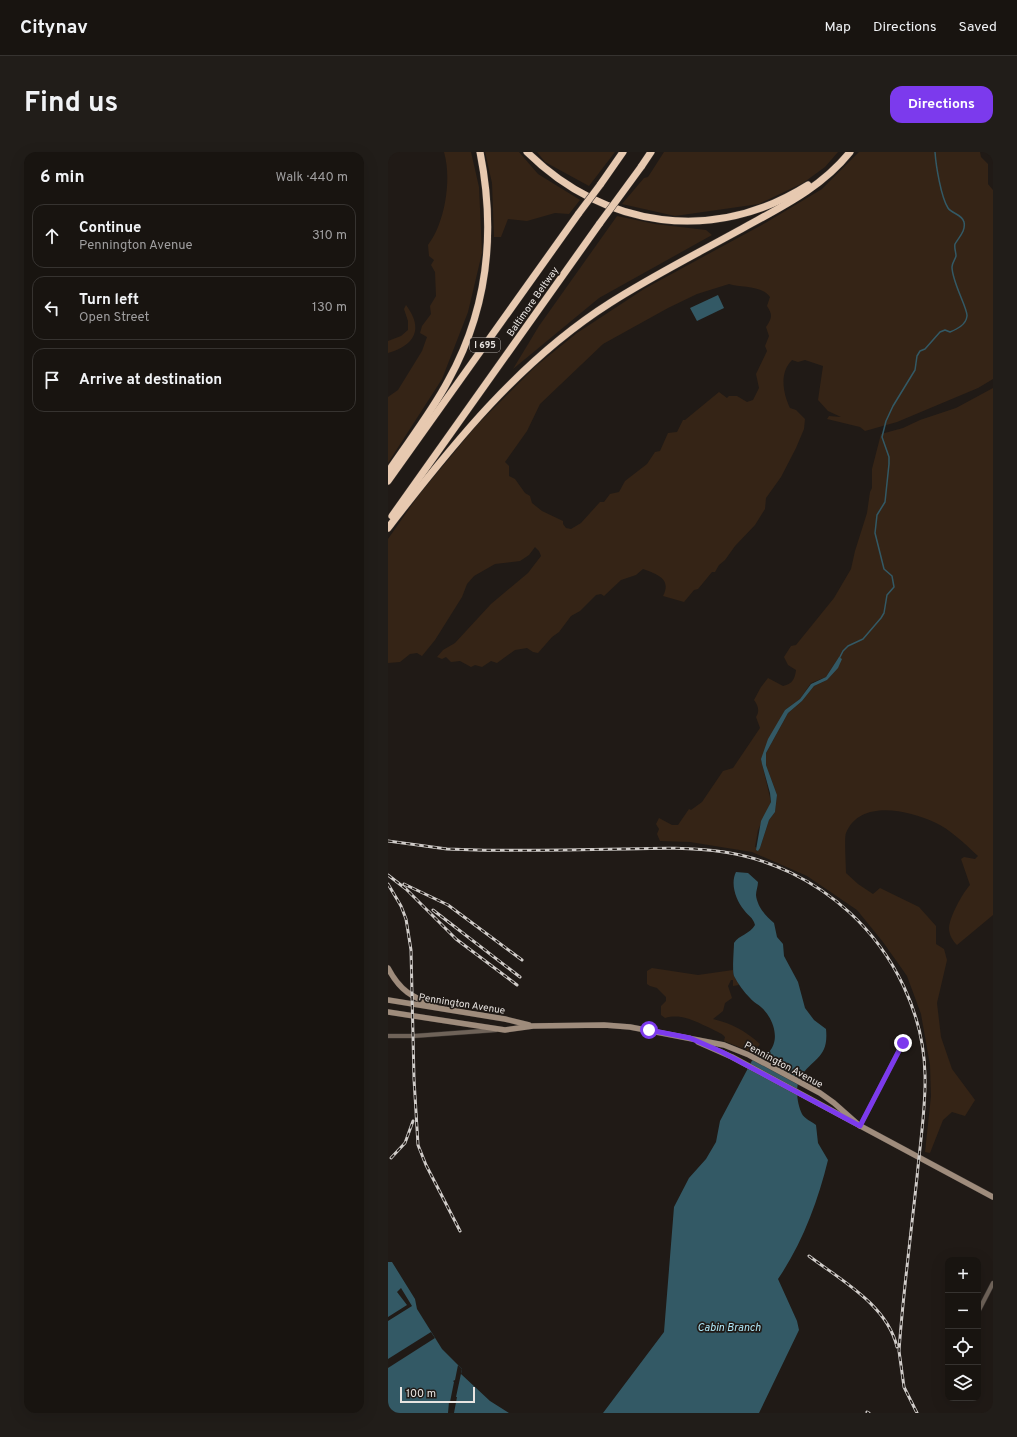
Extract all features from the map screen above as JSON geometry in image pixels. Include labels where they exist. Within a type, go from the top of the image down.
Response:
[{"type":"highway","points":[[388,472],[448,381],[468,339],[474,319],[485,274],[489,234],[487,194],[480,152]]},
{"type":"highway","points":[[526,152],[567,186],[605,205],[649,218],[690,222],[726,218],[777,203],[811,183],[849,152]]},
{"type":"highway","name":"Baltimore Beltway","points":[[388,481],[623,152]]},
{"type":"highway","name":"Baltimore Beltway","points":[[388,521],[651,152]]},
{"type":"highway","points":[[388,528],[483,411],[532,363],[557,342],[585,320],[627,292],[801,196],[830,174],[849,152]]},
{"type":"main road","points":[[388,968],[397,984],[407,993],[446,1010]]},
{"type":"main road","name":"Pennington Avenue","points":[[388,1000],[505,1019],[533,1026]]},
{"type":"main road","name":"Pennington Avenue","points":[[388,1012],[505,1030],[533,1026],[604,1025],[630,1027],[724,1044],[749,1055],[806,1086],[834,1103],[860,1126]]},
{"type":"main road","name":"Pennington Avenue","points":[[690,1038],[802,1094],[993,1196]]},
{"type":"street","points":[[388,1036],[414,1036],[505,1030]]},
{"type":"street","points":[[860,1126],[903,1043]]},
{"type":"street","points":[[981,1306],[993,1283]]},
{"type":"shaded area","points":[[444,152],[471,152],[479,187],[482,253],[468,312],[442,379],[388,463],[388,397],[398,390],[422,351],[427,337],[420,333],[422,326],[431,314],[430,306],[436,296],[435,272],[431,265],[434,260],[429,256],[428,245],[434,236],[443,213],[447,187]]},
{"type":"shaded area","points":[[485,152],[519,152],[538,174],[580,200],[569,214],[555,213],[527,221],[508,219],[501,237],[494,237],[492,183]]},
{"type":"shaded area","points":[[537,152],[615,152],[589,186],[545,162]]},
{"type":"shaded area","points":[[664,152],[838,152],[825,167],[803,183],[759,204],[675,216],[622,204],[644,178],[648,177]]},
{"type":"shaded area","points":[[859,152],[980,152],[981,157],[988,164],[988,184],[993,190],[993,379],[978,388],[897,422],[865,431],[860,427],[827,419],[829,416],[841,417],[828,411],[818,400],[823,366],[805,360],[798,362],[792,360],[785,371],[784,390],[790,408],[796,410],[805,419],[804,429],[796,448],[781,477],[766,498],[765,509],[755,525],[735,546],[715,572],[712,572],[698,589],[694,590],[684,602],[663,596],[666,585],[662,578],[643,569],[636,575],[621,580],[604,596],[601,594],[596,595],[580,611],[571,616],[559,632],[552,637],[538,653],[527,648],[515,650],[497,663],[491,661],[482,667],[475,665],[471,667],[460,661],[451,662],[446,657],[442,659],[437,657],[443,650],[455,643],[491,604],[528,573],[541,556],[535,547],[529,555],[520,561],[495,564],[474,576],[467,584],[462,597],[435,640],[422,656],[417,653],[410,654],[400,662],[388,663],[388,539],[418,496],[476,426],[536,366],[577,333],[644,289],[767,222],[822,189]],"holes":[[[729,284],[762,290],[770,297],[767,306],[771,316],[766,327],[769,336],[765,346],[767,351],[756,374],[759,388],[753,400],[747,402],[737,396],[729,396],[727,398],[719,392],[685,420],[683,420],[677,432],[668,433],[660,451],[655,452],[647,464],[625,481],[619,492],[610,494],[604,502],[600,502],[581,523],[571,529],[566,528],[563,521],[542,511],[532,503],[530,496],[525,493],[515,479],[509,476],[509,466],[505,462],[527,431],[540,404],[603,344],[668,308],[697,294]]]},
{"type":"shaded area","points":[[617,216],[655,224],[706,230],[712,235],[599,298],[513,369],[539,326]]},
{"type":"shaded area","points":[[406,305],[415,322],[414,335],[405,346],[388,353],[388,341],[401,336],[408,330],[408,321],[404,309]]},
{"type":"shaded area","points":[[993,388],[993,915],[957,945],[953,940],[949,928],[950,923],[960,899],[970,885],[961,859],[964,857],[975,859],[978,856],[957,837],[940,825],[911,814],[898,811],[873,811],[862,815],[853,822],[846,833],[845,840],[846,873],[858,884],[873,894],[880,888],[919,907],[936,926],[936,944],[944,949],[947,960],[937,1003],[941,1037],[952,1069],[975,1100],[965,1116],[952,1112],[943,1120],[930,1153],[925,1152],[931,1096],[930,1065],[921,1014],[907,976],[883,942],[857,910],[807,876],[752,852],[690,842],[660,841],[657,834],[659,829],[656,824],[659,818],[672,825],[678,825],[689,809],[691,810],[702,802],[723,771],[733,768],[760,728],[756,717],[758,708],[754,700],[768,678],[783,686],[789,684],[793,680],[796,670],[788,665],[784,657],[791,646],[796,645],[834,598],[851,569],[867,513],[872,488],[872,469],[881,434],[903,428],[920,420],[956,408]],"holes":[[[839,657],[827,680],[814,686],[802,701],[788,713],[766,753],[766,765],[777,795],[775,812],[769,820],[760,848],[755,847],[758,830],[771,802],[761,759],[785,710],[800,699],[811,683],[826,677]]]},
{"type":"shaded area","points":[[652,968],[698,975],[733,970],[733,974],[739,985],[733,986],[733,980],[731,980],[728,986],[732,998],[725,1003],[723,1011],[713,1019],[738,1028],[754,1039],[760,1044],[754,1053],[724,1041],[725,1037],[722,1034],[695,1021],[684,1017],[665,1018],[661,1015],[661,1006],[666,1001],[666,997],[657,988],[647,984],[647,971]]},
{"type":"water","points":[[718,295],[724,308],[697,321],[690,308]]},
{"type":"water","points":[[839,657],[842,659],[838,668],[827,680],[814,686],[802,701],[788,713],[766,753],[766,765],[777,795],[775,812],[769,820],[758,851],[756,850],[761,821],[771,802],[761,759],[768,739],[785,710],[800,699],[811,684],[826,677]]},
{"type":"water","name":"Cabin Branch","points":[[736,872],[748,873],[758,882],[756,895],[758,903],[768,918],[774,923],[777,937],[783,944],[784,956],[798,982],[805,1008],[814,1020],[826,1029],[826,1039],[823,1052],[800,1078],[797,1091],[800,1110],[806,1118],[816,1125],[818,1143],[828,1160],[814,1206],[802,1237],[787,1266],[778,1279],[797,1321],[799,1330],[759,1413],[603,1413],[664,1332],[674,1207],[689,1178],[706,1159],[716,1142],[720,1121],[755,1055],[761,1052],[769,1052],[774,1042],[775,1036],[773,1025],[768,1014],[752,1000],[737,982],[733,974],[734,943],[755,925],[752,918],[741,906],[736,897],[734,877]]},
{"type":"water","points":[[388,1262],[392,1262],[415,1299],[417,1309],[442,1349],[462,1369],[461,1374],[490,1401],[509,1413],[388,1413]]},
{"type":"pier","points":[[401,1288],[412,1306],[388,1321],[388,1317],[407,1305],[397,1292]]},
{"type":"pier","points":[[431,1332],[435,1338],[388,1368],[388,1359]]},
{"type":"pier","points":[[458,1365],[462,1369],[454,1413],[448,1413],[453,1381],[455,1380]]},
{"type":"waterway","name":"Cabin Branch","points":[[839,659],[843,651],[848,646],[863,639],[881,618],[884,613],[887,595],[894,587],[892,576],[884,569],[875,533],[877,515],[885,502],[889,464],[889,457],[882,437],[886,421],[893,406],[915,370],[917,356],[920,351],[925,349],[940,332],[945,330],[950,332],[961,326],[965,322],[967,316],[967,312],[954,280],[952,267],[956,256],[955,244],[963,231],[964,222],[963,219],[950,210],[945,203],[939,181],[935,152]]},
{"type":"railway","points":[[388,841],[447,849],[552,850],[675,848],[700,849],[741,855],[775,866],[807,881],[836,901],[865,928],[880,946],[904,986],[919,1030],[923,1052],[925,1075],[924,1113],[899,1351],[904,1387],[917,1413]]},
{"type":"railway","points":[[388,875],[406,889],[456,939],[517,985]]},
{"type":"railway","points":[[388,884],[401,906],[406,919],[411,950],[414,1079],[418,1145],[426,1165],[460,1231]]},
{"type":"railway","points":[[404,884],[448,905],[522,960]]},
{"type":"railway","points":[[433,910],[520,977]]},
{"type":"railway","points":[[391,1158],[405,1143],[413,1121]]},
{"type":"railway","points":[[809,1256],[862,1295],[873,1306],[884,1319],[892,1332],[897,1347]]},
{"type":"route","points":[[649,1030],[690,1038],[722,1052],[860,1126],[903,1043]]}]
